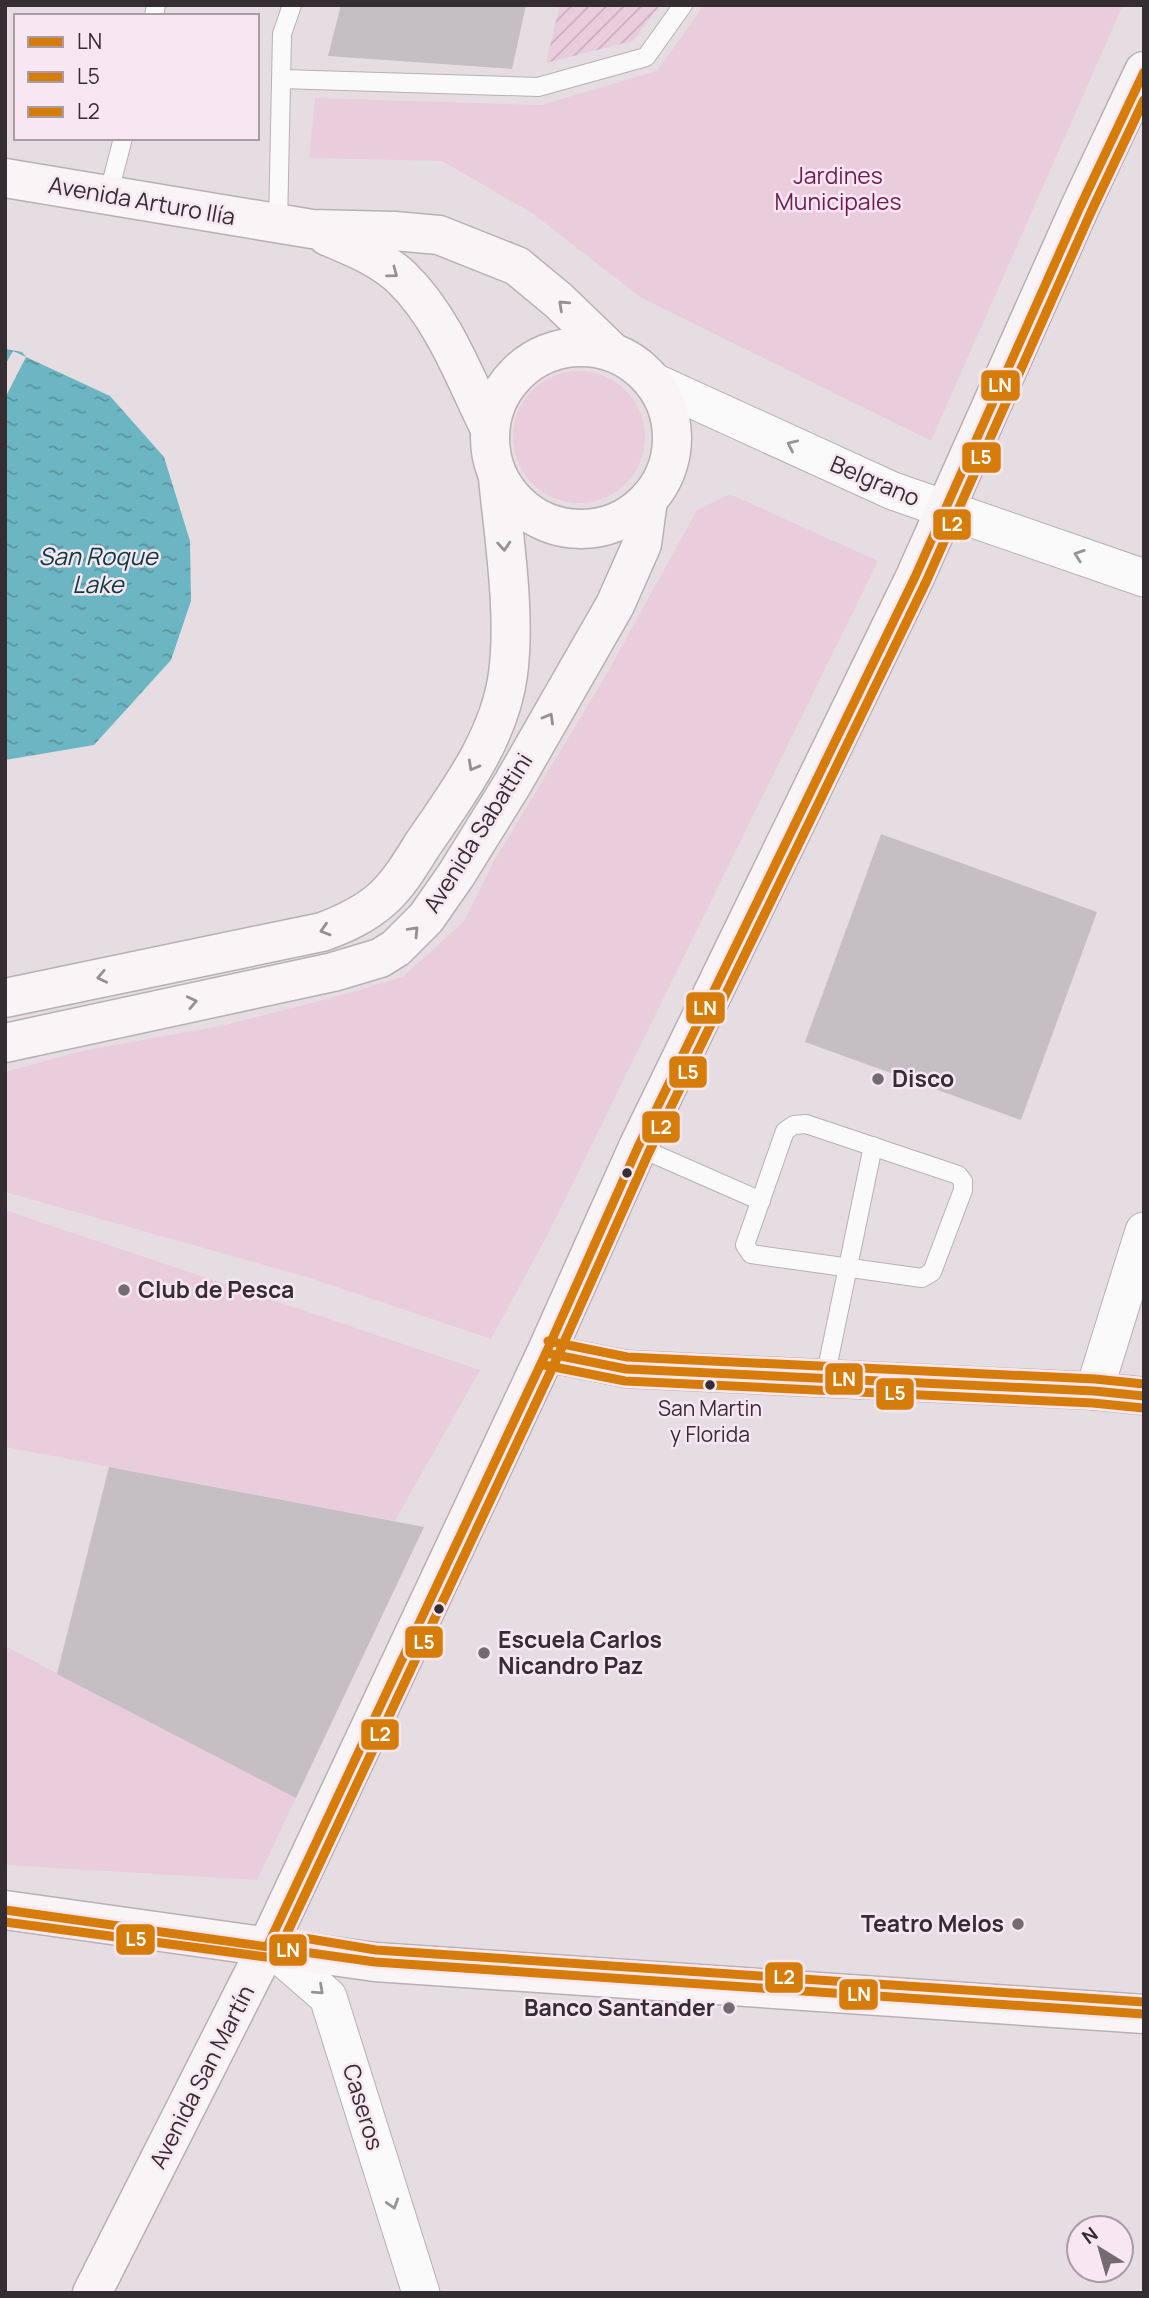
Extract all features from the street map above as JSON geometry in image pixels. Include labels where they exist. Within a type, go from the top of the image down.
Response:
[{"type":"main road","name":"Avenida San Martín","points":[[92,2293],[268,1945],[547,1353],[638,1147],[915,577],[1133,106],[1144,71]]},
{"type":"main road","name":"Avenida Arturo Ilía","points":[[5,178],[295,227]]},
{"type":"main road","points":[[295,227],[439,235],[480,249],[517,266],[558,300],[612,352],[634,364],[652,381],[665,403],[672,428],[671,454],[663,479],[648,500],[624,518],[596,528],[567,528],[538,520],[514,502],[498,478],[490,453],[489,427],[497,401],[512,378],[533,360],[558,350],[585,347],[612,352]]},
{"type":"main road","points":[[295,227],[364,252],[400,277],[426,305],[489,427]]},
{"type":"main road","name":"Avenida Sabattini","points":[[5,998],[322,932],[349,922],[384,898],[472,770],[501,705],[508,675],[510,648],[498,478]]},
{"type":"main road","name":"Avenida Sabattini","points":[[5,1042],[333,972],[380,958],[396,948],[426,918],[456,875],[513,783],[615,605],[642,544],[648,500]]},
{"type":"main road","points":[[5,1910],[374,1962],[1144,2014]]},
{"type":"street","name":"Belgrano","points":[[652,381],[893,491],[1144,578]]},
{"type":"street","points":[[1094,1391],[1144,1231]]},
{"type":"street","points":[[547,1353],[626,1369],[1094,1391],[1144,1396]]},
{"type":"street","name":"Caseros","points":[[268,1945],[328,1997],[421,2293]]},
{"type":"lane","points":[[292,5],[282,34],[282,79],[295,227]]},
{"type":"lane","points":[[282,79],[538,87],[646,57],[683,5]]},
{"type":"lane","points":[[108,197],[122,140]]},
{"type":"lane","points":[[806,1124],[873,1146],[958,1175],[962,1181],[963,1190],[932,1272],[922,1278],[751,1254],[745,1245],[785,1131],[794,1125],[806,1124]]},
{"type":"lane","points":[[825,1378],[873,1146]]},
{"type":"lane","points":[[638,1147],[761,1201]]},
{"type":"green space","points":[[551,5],[660,5],[633,41],[546,63],[559,8]]},
{"type":"green space","name":"Jardines Municipales","points":[[704,5],[1123,5],[931,441],[640,297],[532,213],[442,161],[309,158],[315,98],[541,105],[657,71]]},
{"type":"green space","points":[[579,371],[604,376],[626,390],[640,412],[645,437],[640,462],[626,484],[604,498],[579,503],[554,498],[532,484],[518,462],[513,437],[518,412],[532,390],[554,376]]},
{"type":"green space","points":[[730,494],[878,561],[547,1236],[491,1339],[310,1278],[5,1192],[5,1072],[82,1051],[225,1025],[404,976],[464,921],[494,861],[606,675],[697,510]]},
{"type":"green space","name":"Club de Pesca","points":[[5,1210],[480,1370],[395,1521],[5,1447]]},
{"type":"green space","points":[[5,1646],[296,1798],[257,1880],[5,1865]]},
{"type":"water","name":"San Roque Lake","points":[[5,349],[22,352],[26,357],[110,396],[164,457],[190,541],[191,601],[171,660],[94,745],[5,760]]},
{"type":"pier","points":[[13,351],[26,357],[5,398],[5,365]]},
{"type":"building","points":[[341,5],[526,5],[512,69],[328,56]]},
{"type":"building","points":[[881,834],[1097,912],[1021,1120],[805,1042]]},
{"type":"building","points":[[109,1467],[424,1527],[296,1798],[57,1674]]},
{"type":"transit line","name":"LN","points":[[268,1945],[546,1353],[638,1147],[915,577],[1080,207],[1144,72]]},
{"type":"transit line","name":"L5","points":[[279,1950],[557,1358],[649,1152],[926,582],[1091,212],[1144,100]]},
{"type":"transit line","name":"L2","points":[[1144,100],[1091,212],[926,582],[649,1152],[557,1358],[286,1935],[376,1950],[1144,2002]]},
{"type":"transit line","name":"L2","points":[[548,1341],[627,1357],[1095,1379],[1144,1384]]},
{"type":"transit line","name":"LN","points":[[546,1353],[626,1369],[1094,1391],[1144,1396]]},
{"type":"transit line","name":"L5","points":[[544,1365],[625,1381],[1093,1403],[1143,1408]]},
{"type":"transit line","name":"LN","points":[[5,1910],[375,1962],[1144,2014]]},
{"type":"transit line","name":"L5","points":[[5,1922],[266,1957]]},
{"type":"place","name":"Disco","points":[[878,1079]]},
{"type":"place","name":"Club de Pesca","points":[[124,1290]]},
{"type":"place","name":"San Martin y Florida","points":[[710,1385]]},
{"type":"place","name":"Escuela Carlos Nicandro Paz","points":[[484,1653]]},
{"type":"place","name":"Teatro Melos","points":[[1018,1924]]},
{"type":"place","name":"Banco Santander","points":[[729,2008]]}]
